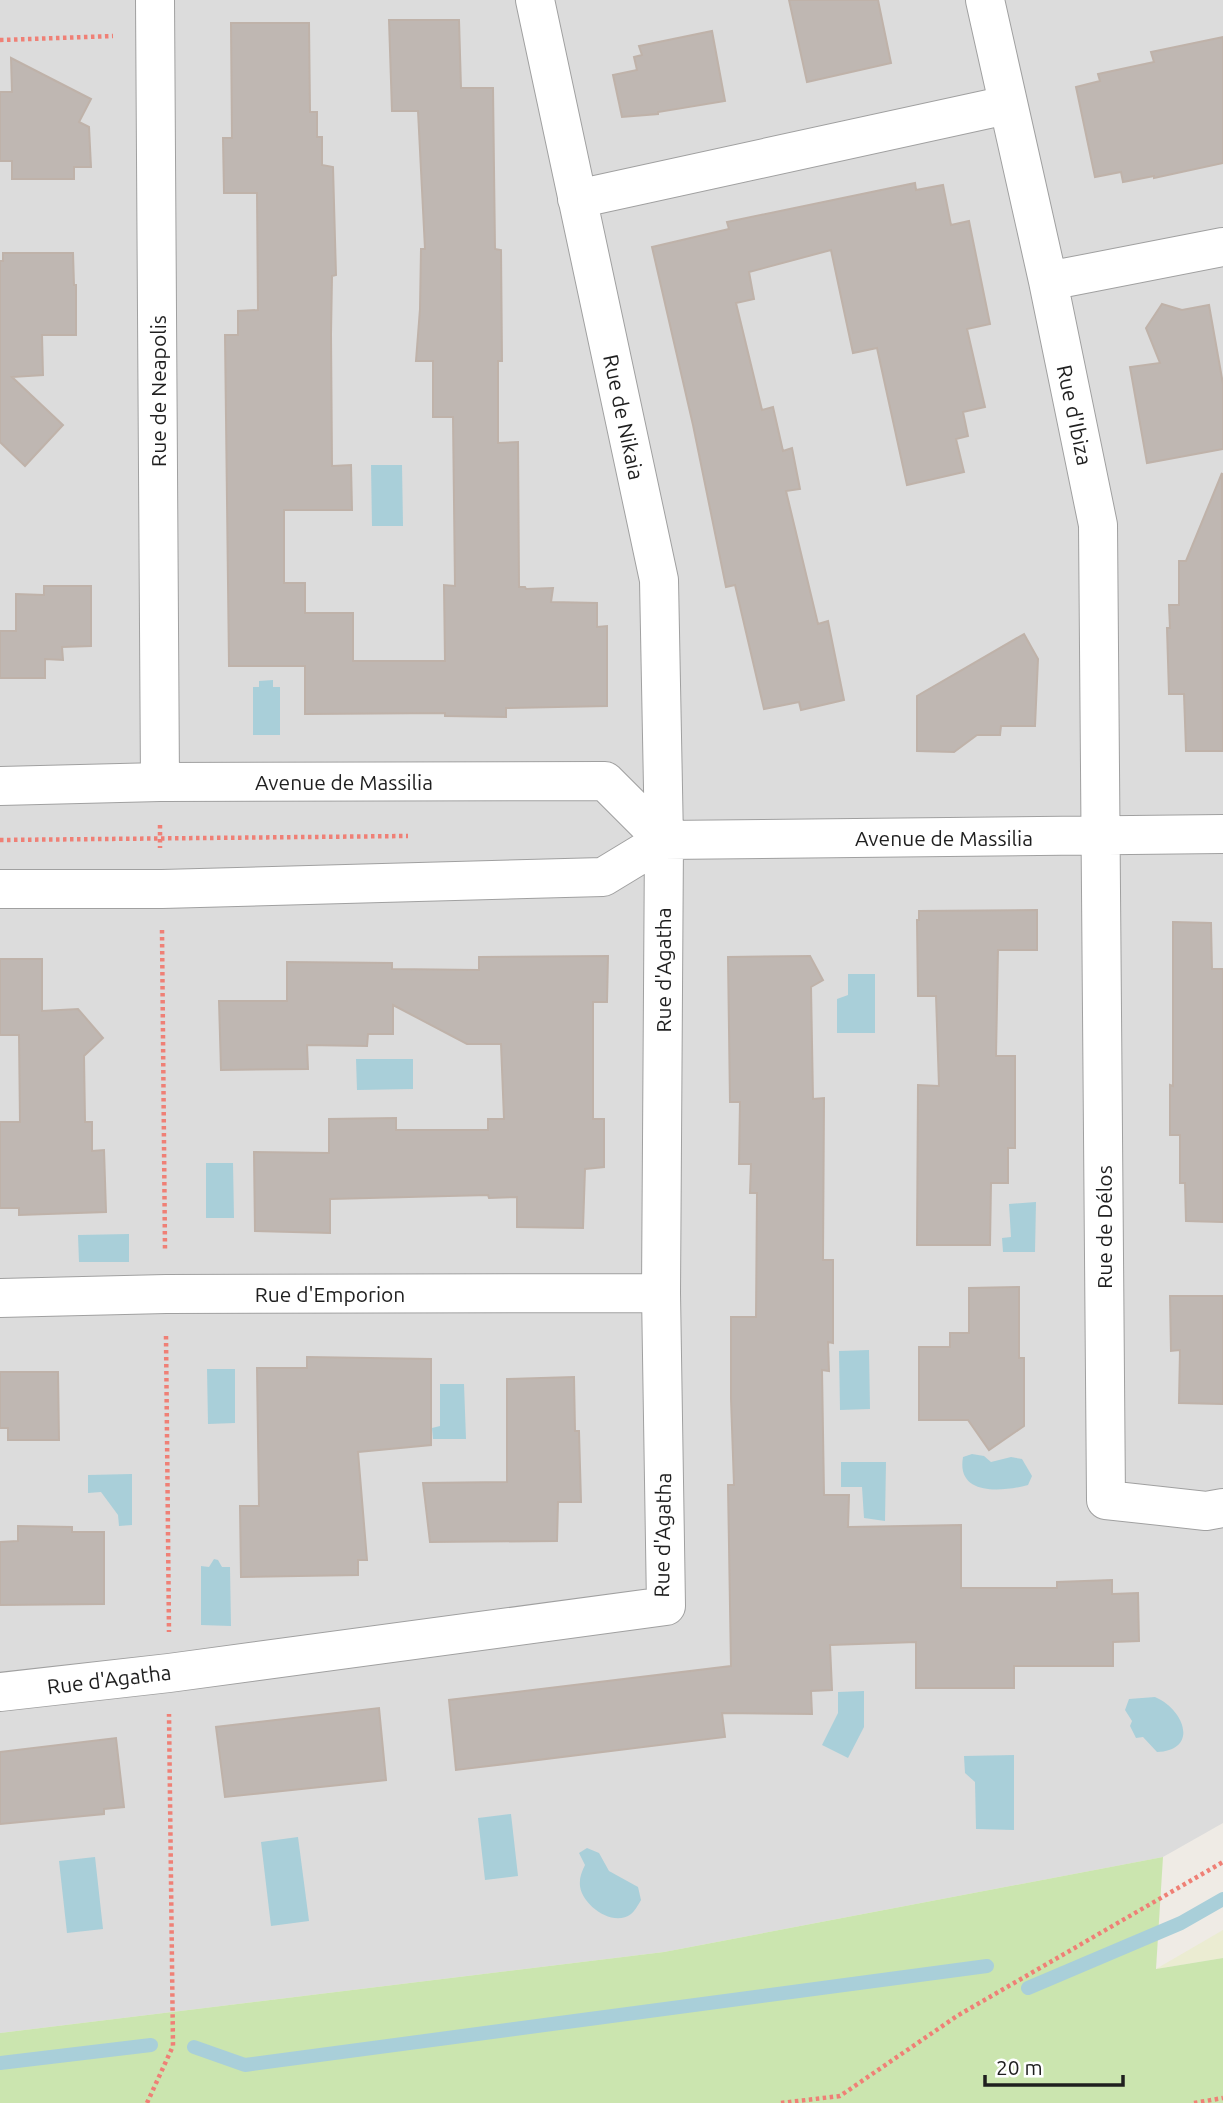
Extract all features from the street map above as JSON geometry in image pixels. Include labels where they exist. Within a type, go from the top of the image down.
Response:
[{"type":"street","name":"Rue de Nikaia","points":[[535,0],[659,580],[664,840]]},
{"type":"street","name":"Rue d'Ibiza","points":[[985,0],[1048,281],[1098,525],[1100,837]]},
{"type":"street","name":"Rue de Neapolis","points":[[156,17],[160,782]]},
{"type":"street","points":[[577,200],[1007,104]]},
{"type":"street","points":[[1048,281],[1223,247]]},
{"type":"street","name":"Avenue de Massilia","points":[[0,786],[160,782],[605,782],[664,840],[1223,834]]},
{"type":"street","name":"Rue de Délos","points":[[1100,837],[1106,1500],[1206,1511],[1223,1508]]},
{"type":"street","points":[[0,889],[162,889],[603,877],[664,840]]},
{"type":"street","name":"Rue d'Agatha","points":[[0,1692],[169,1673],[666,1606],[661,1293],[664,840]]},
{"type":"street","name":"Rue d'Emporion","points":[[0,1298],[166,1294],[661,1293]]},
{"type":"path","points":[[0,40],[156,17]]},
{"type":"path","points":[[147,2103],[173,2046],[160,782]]},
{"type":"path","points":[[0,840],[417,835]]},
{"type":"path","points":[[781,2103],[840,2096],[957,2017],[1223,1862]]},
{"type":"path","points":[[1194,2103],[1223,2098]]},
{"type":"shaded area","points":[[0,0],[1223,0],[1223,1823],[1163,1857],[664,1952],[0,2033]]},
{"type":"green space","points":[[1163,1857],[1156,1969],[1223,1958],[1223,2103],[0,2103],[0,2033],[664,1952]]},
{"type":"green space","points":[[1223,1930],[1223,1958],[1156,1969]]},
{"type":"water","points":[[371,465],[402,465],[403,526],[372,526]]},
{"type":"water","points":[[273,680],[273,687],[280,687],[280,735],[253,735],[253,687],[259,687],[259,681]]},
{"type":"water","points":[[848,974],[875,974],[875,1033],[837,1033],[837,999],[848,995]]},
{"type":"water","points":[[356,1059],[413,1059],[413,1089],[357,1090]]},
{"type":"water","points":[[206,1163],[233,1163],[234,1218],[206,1218]]},
{"type":"water","points":[[1036,1202],[1035,1252],[1003,1252],[1002,1238],[1011,1237],[1009,1204]]},
{"type":"water","points":[[129,1234],[129,1262],[79,1262],[78,1235]]},
{"type":"water","points":[[869,1350],[870,1409],[840,1410],[839,1351]]},
{"type":"water","points":[[207,1369],[235,1369],[235,1423],[208,1424]]},
{"type":"water","points":[[440,1384],[464,1384],[466,1439],[433,1439],[432,1428],[440,1426]]},
{"type":"water","points":[[972,1454],[984,1456],[991,1462],[1011,1457],[1022,1459],[1032,1476],[1028,1485],[994,1490],[974,1485],[963,1470],[963,1457]]},
{"type":"water","points":[[841,1462],[886,1462],[885,1521],[864,1518],[862,1487],[841,1487]]},
{"type":"water","points":[[132,1474],[132,1525],[119,1526],[118,1515],[101,1492],[88,1493],[88,1475]]},
{"type":"water","points":[[214,1559],[218,1560],[222,1567],[230,1567],[231,1626],[201,1625],[201,1566],[209,1567]]},
{"type":"water","points":[[864,1691],[864,1727],[848,1758],[822,1745],[838,1713],[838,1692]]},
{"type":"water","points":[[1155,1697],[1174,1711],[1183,1729],[1179,1744],[1170,1750],[1157,1752],[1143,1737],[1136,1738],[1130,1726],[1132,1721],[1125,1710],[1129,1699]]},
{"type":"water","points":[[1014,1755],[1014,1830],[976,1829],[975,1782],[965,1773],[964,1756]]},
{"type":"water","points":[[511,1814],[518,1876],[485,1880],[478,1818]]},
{"type":"water","points":[[298,1837],[309,1921],[271,1926],[261,1842]]},
{"type":"water","points":[[587,1848],[599,1853],[609,1871],[638,1887],[641,1900],[631,1914],[623,1918],[606,1916],[590,1905],[584,1897],[580,1881],[585,1865],[579,1853]]},
{"type":"water","points":[[95,1857],[103,1929],[67,1933],[59,1861]]},
{"type":"building","points":[[789,0],[878,0],[891,63],[807,82]]},
{"type":"building","points":[[389,20],[459,20],[461,88],[493,88],[495,249],[501,250],[502,361],[498,361],[498,443],[518,442],[519,587],[553,588],[551,602],[597,603],[597,627],[607,626],[607,706],[506,708],[506,717],[445,716],[445,713],[305,714],[305,666],[229,666],[225,335],[238,335],[238,311],[258,310],[257,193],[224,193],[223,138],[232,138],[231,23],[309,23],[310,112],[317,112],[317,137],[322,137],[322,165],[333,167],[336,275],[332,276],[332,466],[351,465],[352,510],[284,510],[284,583],[305,583],[305,613],[353,613],[353,661],[445,661],[444,585],[455,586],[453,417],[433,417],[433,361],[416,361],[421,249],[425,249],[418,111],[392,111]]},
{"type":"building","points":[[712,31],[725,101],[658,114],[622,117],[613,75],[637,70],[634,57],[642,55],[639,46]]},
{"type":"building","points":[[1223,37],[1223,163],[1123,182],[1121,172],[1095,177],[1076,87],[1100,81],[1098,74],[1154,62],[1151,52]]},
{"type":"building","points":[[11,58],[91,99],[79,122],[89,127],[91,167],[74,167],[74,179],[12,179],[12,161],[0,161],[0,92],[12,92]]},
{"type":"building","points":[[915,183],[916,190],[943,185],[951,225],[969,221],[990,324],[967,329],[985,407],[963,412],[968,436],[956,439],[964,472],[907,485],[877,348],[853,353],[831,250],[749,272],[754,299],[736,303],[762,410],[773,407],[783,451],[792,448],[800,489],[786,491],[818,624],[828,621],[844,700],[801,710],[799,702],[764,709],[735,585],[726,587],[693,425],[652,247],[729,229],[727,222]]},
{"type":"building","points":[[3,253],[73,253],[76,335],[42,335],[43,375],[12,377],[63,425],[25,466],[0,442],[0,261],[3,261]]},
{"type":"building","points":[[1162,304],[1182,310],[1209,305],[1223,384],[1223,449],[1147,463],[1130,367],[1160,363],[1146,328]]},
{"type":"building","points":[[1222,473],[1223,751],[1186,751],[1184,694],[1169,694],[1169,605],[1179,605],[1179,561],[1186,561]]},
{"type":"building","points":[[44,586],[91,586],[91,646],[62,647],[63,660],[45,659],[45,678],[0,678],[0,631],[16,631],[16,594],[44,595]]},
{"type":"building","points":[[1024,634],[1038,659],[1035,726],[1001,726],[1000,735],[977,735],[954,752],[917,751],[917,696]]},
{"type":"building","points":[[1037,910],[1037,950],[998,950],[996,1056],[1015,1056],[1015,1148],[1008,1148],[1008,1183],[991,1183],[990,1245],[917,1245],[918,1085],[939,1086],[936,996],[918,996],[919,911]]},
{"type":"building","points":[[1173,922],[1211,923],[1212,969],[1223,969],[1223,1222],[1186,1221],[1185,1183],[1180,1183],[1180,1135],[1170,1135],[1170,1085],[1173,1086]]},
{"type":"building","points":[[608,956],[607,1002],[593,1002],[593,1119],[604,1119],[604,1167],[585,1169],[583,1228],[517,1227],[517,1197],[489,1198],[488,1195],[330,1199],[330,1233],[255,1231],[254,1152],[329,1153],[329,1119],[396,1118],[396,1130],[488,1130],[488,1119],[504,1119],[501,1044],[467,1044],[393,1005],[393,1034],[368,1034],[367,1046],[307,1045],[308,1069],[221,1070],[219,1001],[287,1001],[287,962],[392,963],[392,969],[479,970],[479,957]]},
{"type":"building","points":[[810,956],[823,980],[811,987],[813,1099],[824,1098],[823,1260],[833,1260],[833,1343],[828,1342],[829,1371],[822,1370],[824,1495],[849,1495],[848,1527],[961,1525],[961,1588],[1057,1588],[1057,1582],[1112,1580],[1112,1594],[1138,1593],[1139,1641],[1113,1642],[1113,1666],[1014,1666],[1014,1688],[916,1688],[916,1642],[830,1645],[832,1690],[811,1691],[812,1714],[722,1713],[725,1737],[456,1770],[449,1700],[731,1666],[728,1485],[734,1485],[731,1317],[756,1317],[757,1193],[750,1193],[751,1164],[739,1164],[740,1102],[730,1102],[728,957]]},
{"type":"building","points":[[0,959],[42,959],[42,1011],[78,1009],[103,1038],[84,1056],[85,1122],[92,1122],[92,1151],[104,1150],[106,1212],[19,1215],[19,1208],[0,1208],[0,1122],[20,1122],[19,1035],[0,1035]]},
{"type":"building","points":[[1019,1287],[1019,1358],[1024,1358],[1024,1426],[989,1450],[968,1420],[919,1420],[919,1347],[950,1347],[950,1333],[969,1333],[969,1288]]},
{"type":"building","points":[[1170,1296],[1223,1296],[1223,1404],[1179,1403],[1180,1350],[1171,1351]]},
{"type":"building","points":[[307,1357],[431,1359],[431,1445],[358,1452],[367,1560],[358,1560],[358,1575],[241,1577],[240,1506],[259,1506],[257,1368],[307,1368]]},
{"type":"building","points":[[0,1372],[58,1372],[59,1440],[8,1440],[8,1428],[0,1428]]},
{"type":"building","points":[[574,1377],[581,1502],[558,1502],[557,1541],[430,1542],[423,1483],[507,1482],[507,1379]]},
{"type":"building","points":[[18,1526],[72,1527],[72,1532],[104,1532],[104,1604],[0,1605],[0,1542],[18,1541]]},
{"type":"building","points":[[379,1708],[386,1780],[225,1797],[216,1727]]},
{"type":"building","points":[[116,1738],[124,1807],[104,1809],[104,1814],[0,1824],[0,1752]]},
{"type":"waterway","points":[[1028,1988],[1181,1923],[1223,1899]]},
{"type":"waterway","points":[[194,2047],[245,2065],[987,1966]]},
{"type":"waterway","points":[[0,2063],[151,2045]]}]
